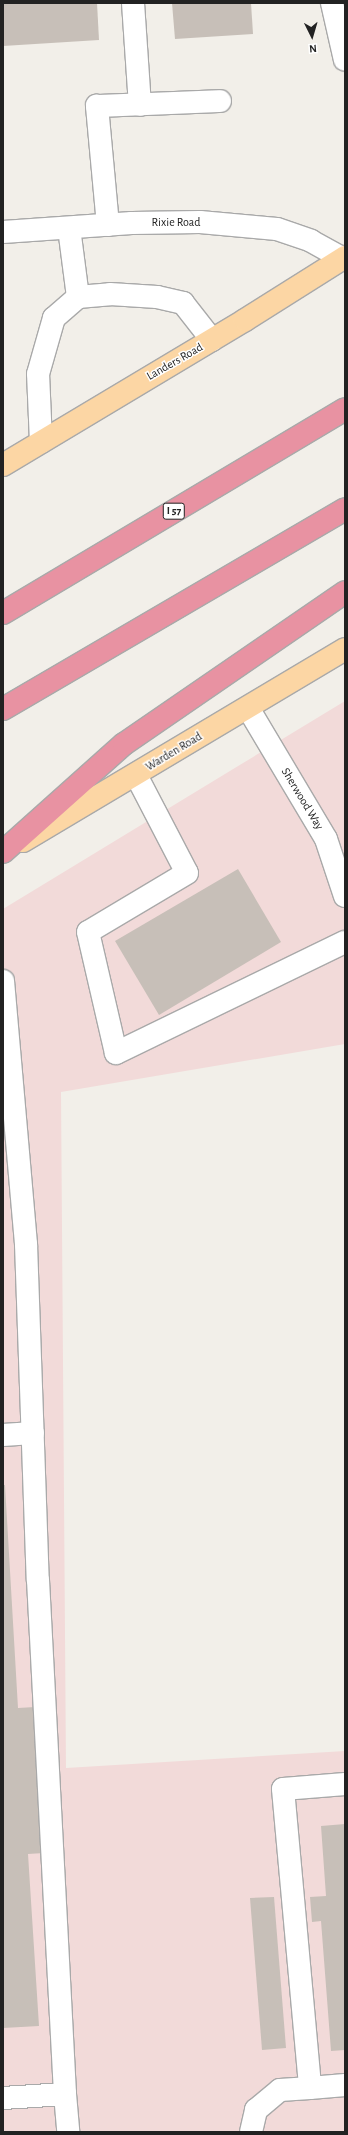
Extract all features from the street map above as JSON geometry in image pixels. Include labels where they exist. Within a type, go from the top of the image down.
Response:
[{"type":"highway","name":"I 57","points":[[3,613],[345,409]]},
{"type":"highway","points":[[3,709],[345,509]]},
{"type":"highway","points":[[3,852],[124,744],[345,592]]},
{"type":"main road","name":"Landers Road","points":[[3,465],[212,340],[344,258]]},
{"type":"main road","name":"Warden Road","points":[[3,852],[136,775],[345,649]]},
{"type":"street","points":[[133,3],[140,105]]},
{"type":"street","points":[[332,3],[345,60]]},
{"type":"street","points":[[108,225],[97,106],[220,101]]},
{"type":"street","name":"Rixie Road","points":[[3,232],[132,222],[200,222],[277,229],[311,240],[344,258]]},
{"type":"street","points":[[69,228],[78,297]]},
{"type":"street","points":[[41,442],[38,374],[54,318],[78,297],[110,294],[157,297],[183,303],[212,340]]},
{"type":"street","name":"Sherwood Way","points":[[248,708],[326,839],[340,866],[345,896]]},
{"type":"street","points":[[136,775],[187,873],[88,932],[116,1053],[345,942]]},
{"type":"street","points":[[4,989],[26,1244],[38,1580],[68,2132]]},
{"type":"street","points":[[3,1435],[33,1433]]},
{"type":"street","points":[[310,2088],[283,1789],[345,1784]]},
{"type":"street","points":[[251,2132],[256,2110],[280,2090],[345,2085]]},
{"type":"street","points":[[3,2098],[65,2094]]},
{"type":"shaded area","points":[[345,701],[345,1044],[61,1092],[66,1768],[345,1751],[345,2132],[3,2132],[3,909]]},
{"type":"building","points":[[3,3],[97,3],[99,40],[3,46]]},
{"type":"building","points":[[172,3],[251,3],[253,34],[175,39]]},
{"type":"building","points":[[238,869],[281,942],[159,1015],[115,941]]},
{"type":"building","points":[[3,1485],[5,1485],[18,1708],[35,1707],[44,1853],[28,1854],[39,2026],[3,2028]]},
{"type":"building","points":[[345,1824],[345,2050],[331,2051],[321,1921],[312,1922],[310,1897],[326,1896],[321,1826]]},
{"type":"building","points":[[274,1897],[286,2048],[262,2050],[250,1898]]}]
